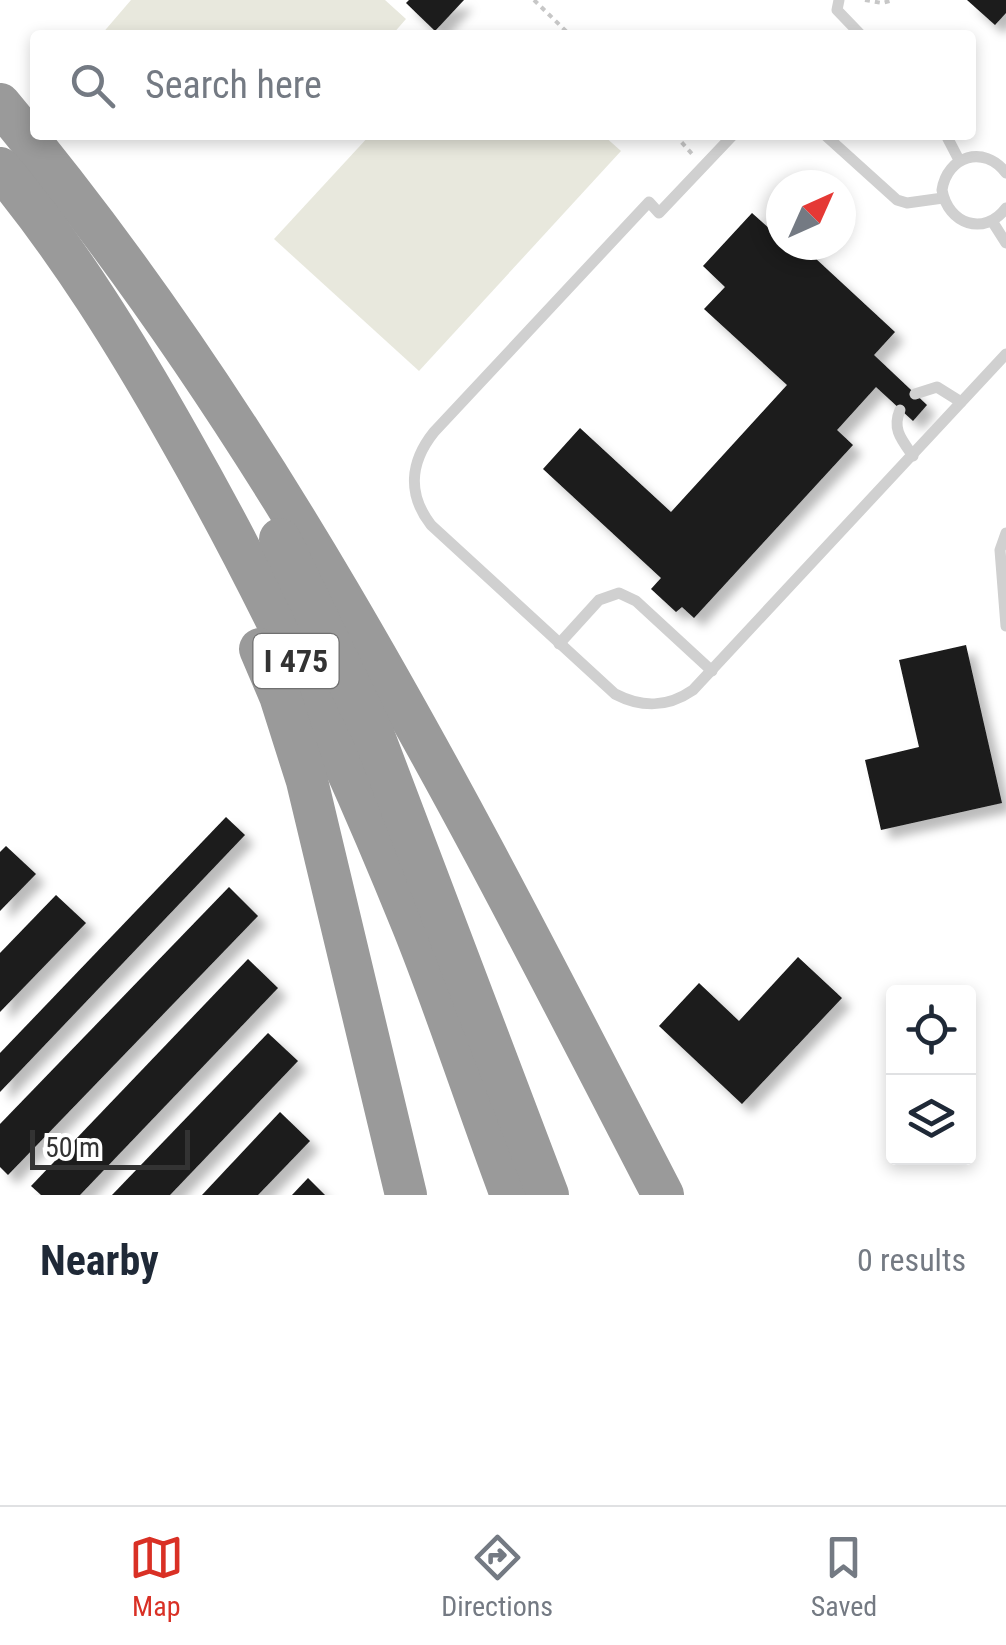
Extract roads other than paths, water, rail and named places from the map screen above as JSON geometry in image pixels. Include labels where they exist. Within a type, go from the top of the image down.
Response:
[{"type":"highway","name":"I 475","points":[[0,104],[48,162],[147,310],[275,528],[374,736],[548,1195]]},
{"type":"highway","points":[[48,162],[124,259],[241,432],[368,636],[663,1195]]},
{"type":"highway","name":"I 475","points":[[0,168],[87,286],[156,395],[242,548],[339,753],[413,927],[511,1195]]},
{"type":"highway","points":[[0,188],[158,434],[240,600],[280,696],[308,782],[406,1195]]},
{"type":"lane","points":[[839,0],[837,10],[856,30]]},
{"type":"lane","points":[[728,140],[660,212],[649,202],[434,432],[414,466],[414,490],[422,514],[431,525],[615,694],[643,705],[682,698],[712,671],[1006,354]]},
{"type":"lane","points":[[830,140],[896,200],[907,203],[944,198]]},
{"type":"lane","points":[[949,140],[959,160]]},
{"type":"lane","points":[[1006,173],[992,159],[981,156],[959,160],[944,178],[944,198],[959,220],[982,224],[992,221],[1006,208]]},
{"type":"lane","points":[[992,221],[1006,242]]},
{"type":"lane","points":[[915,394],[937,387],[962,402]]},
{"type":"lane","points":[[900,410],[895,422],[898,434],[912,456]]},
{"type":"lane","points":[[1006,533],[1000,550],[1006,626]]},
{"type":"lane","points":[[559,644],[599,600],[618,593],[636,600],[712,671]]}]
